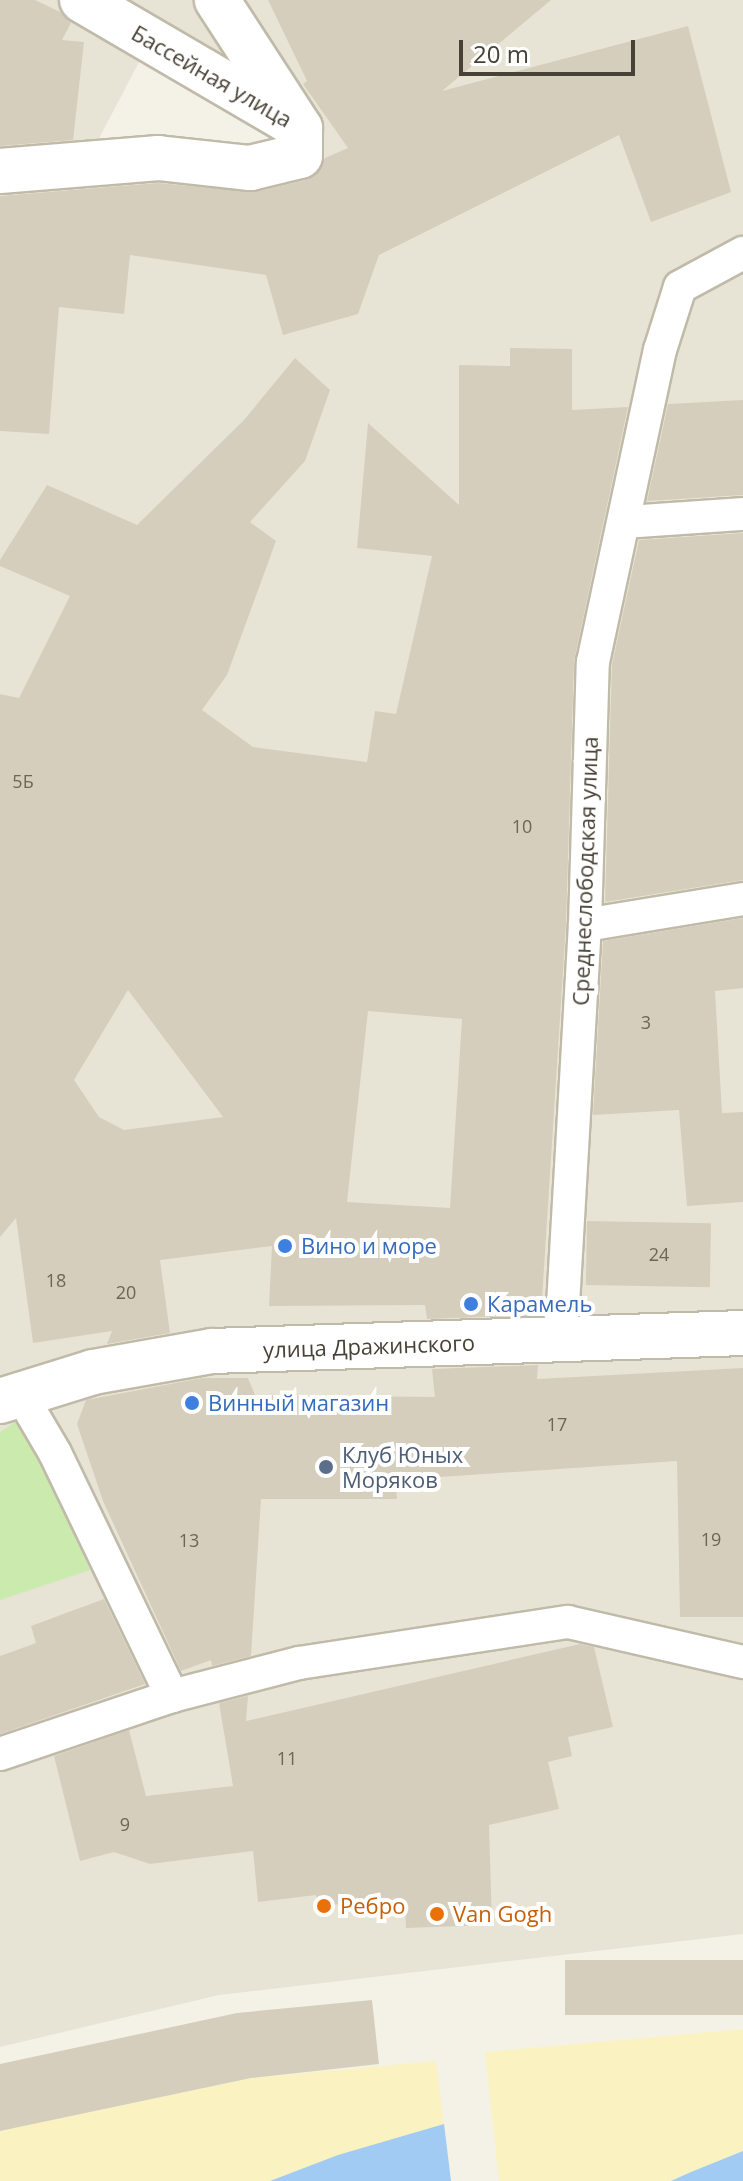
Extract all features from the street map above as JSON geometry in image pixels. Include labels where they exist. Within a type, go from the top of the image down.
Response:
[{"type":"street","name":"Бассейная улица","points":[[82,0],[300,128]]},
{"type":"street","points":[[0,171],[158,158],[250,168],[300,156],[300,128],[217,0]]},
{"type":"street","name":"улица Дражинского","points":[[7,1398],[93,1372],[212,1351],[743,1333]]},
{"type":"lane","name":"Среднеслободская улица","points":[[561,1340],[585,925],[593,662],[660,350],[680,287],[743,253]]},
{"type":"lane","points":[[625,522],[743,514]]},
{"type":"lane","points":[[585,925],[743,899]]},
{"type":"lane","points":[[7,1398],[28,1407],[55,1453],[172,1696]]},
{"type":"lane","points":[[0,1754],[172,1696],[299,1663],[568,1622],[743,1662]]},
{"type":"shaded area","points":[[0,0],[63,0],[148,45],[94,148],[0,157]]},
{"type":"shaded area","points":[[122,0],[204,0],[278,106]]},
{"type":"shaded area","points":[[217,0],[743,0],[743,1934],[219,1995],[0,2047],[0,171],[300,156]]},
{"type":"green space","points":[[22,1418],[90,1570],[0,1600],[0,1432]]},
{"type":"sand","points":[[743,2029],[743,2151],[671,2181],[499,2181],[485,2052]]},
{"type":"sand","points":[[436,2061],[444,2124],[270,2181],[0,2181],[0,2131],[251,2078]]},
{"type":"water","points":[[444,2124],[451,2181],[270,2181],[338,2155]]},
{"type":"water","points":[[743,2151],[743,2181],[671,2181],[691,2172]]},
{"type":"building","points":[[0,0],[35,0],[60,12],[71,23],[62,40],[84,42],[73,140],[0,146]]},
{"type":"building","points":[[268,0],[551,0],[442,91],[688,26],[731,192],[651,222],[619,135],[379,255],[358,314],[283,335],[266,275],[130,255],[124,314],[59,307],[49,434],[0,431],[0,196],[158,183],[255,192],[306,180],[316,175],[325,158],[348,148],[303,84],[307,81]]},
{"type":"building","points":[[510,348],[572,349],[572,410],[628,407],[574,661],[566,924],[541,1315],[427,1319],[425,1305],[269,1306],[272,1246],[160,1260],[170,1333],[107,1344],[112,1331],[33,1343],[16,1218],[0,1237],[0,694],[19,698],[70,596],[0,566],[0,560],[47,485],[137,525],[244,420],[295,358],[330,390],[305,461],[250,522],[276,541],[227,675],[202,710],[253,747],[367,762],[375,711],[396,714],[432,556],[357,548],[368,423],[459,505],[459,365],[510,366]],"holes":[[[128,990],[223,1117],[124,1130],[99,1117],[74,1080]],[[368,1011],[462,1019],[450,1208],[347,1202]]]},
{"type":"building","points":[[743,400],[743,495],[647,501],[668,404]]},
{"type":"building","points":[[743,533],[743,880],[605,902],[612,664],[639,540]]},
{"type":"building","points":[[743,918],[743,988],[715,991],[722,1113],[743,1112],[743,1202],[687,1206],[679,1110],[593,1115],[603,941]]},
{"type":"building","points":[[587,1221],[711,1223],[710,1287],[586,1285]]},
{"type":"building","points":[[538,1365],[537,1379],[743,1368],[743,1617],[680,1617],[677,1461],[395,1480],[397,1499],[261,1499],[251,1656],[212,1666],[211,1660],[181,1671],[103,1501],[77,1424],[86,1400],[202,1378],[248,1378],[255,1395],[435,1397],[432,1369]]},
{"type":"building","points":[[104,1599],[145,1684],[0,1734],[0,1656],[36,1643],[31,1626]]},
{"type":"building","points":[[580,1644],[594,1647],[613,1727],[568,1737],[572,1756],[548,1762],[559,1809],[489,1825],[492,1925],[406,1928],[405,1906],[317,1904],[316,1895],[258,1902],[253,1851],[150,1864],[114,1852],[80,1861],[54,1756],[129,1730],[146,1796],[233,1786],[219,1703],[248,1696],[246,1721]]},
{"type":"building","points":[[565,1960],[743,1960],[743,2015],[565,2015]]},
{"type":"building","points":[[372,2000],[379,2064],[251,2078],[0,2131],[0,2064],[237,2013]]},
{"type":"place","name":"Вино и море","points":[[285,1246]]},
{"type":"place","name":"Карамель","points":[[471,1304]]},
{"type":"place","name":"Винный магазин","points":[[192,1403]]},
{"type":"place","name":"Клуб Юных Моряков","points":[[326,1467]]},
{"type":"place","name":"Ребро","points":[[324,1906]]},
{"type":"place","name":"Van Gogh","points":[[437,1914]]}]
